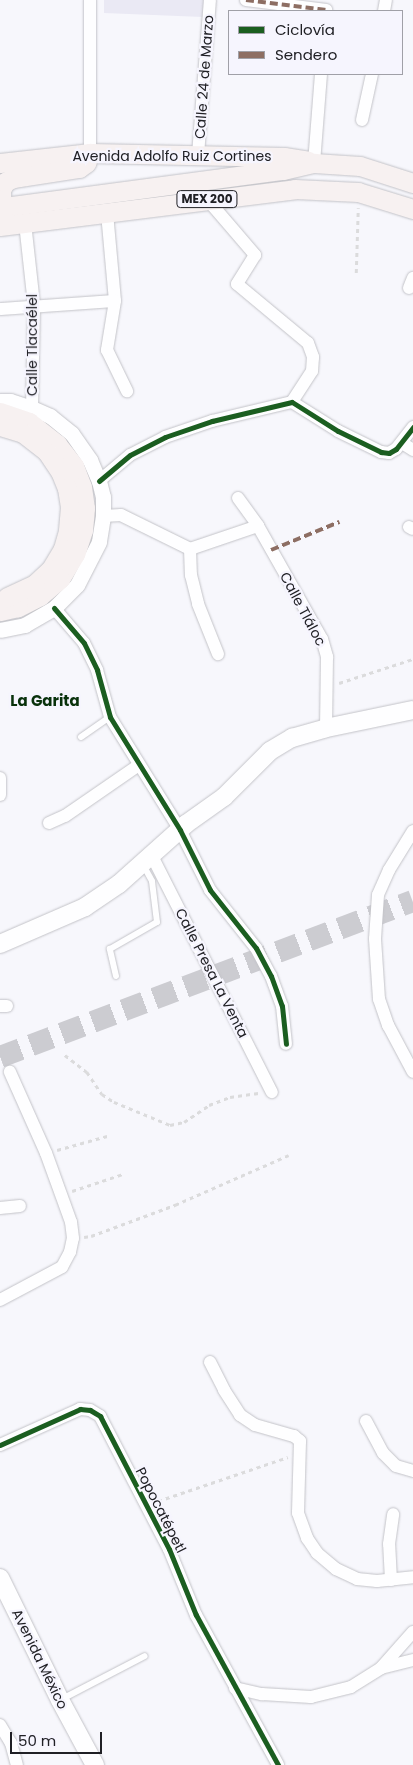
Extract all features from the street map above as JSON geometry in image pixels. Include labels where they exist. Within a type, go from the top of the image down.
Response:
[{"type":"main road","name":"Avenida Adolfo Ruiz Cortines","points":[[0,163],[90,153],[284,157],[314,163]]},
{"type":"main road","points":[[2,226],[1,190],[5,182],[14,178],[79,168],[86,162],[90,153]]},
{"type":"main road","name":"MEX 200","points":[[12,206],[283,170],[314,163],[360,166],[413,184]]},
{"type":"main road","name":"MEX 200","points":[[2,226],[295,189],[358,192],[413,209]]},
{"type":"main road","points":[[0,412],[30,422],[57,444],[74,466],[82,487],[85,508],[83,530],[75,554],[60,578],[40,596],[18,607],[0,611]]},
{"type":"main road","points":[[0,426],[23,433],[47,452],[60,470],[67,488],[70,507],[68,531],[63,549],[51,569],[34,584],[14,595],[0,598]]},
{"type":"main road","points":[[0,944],[85,907],[224,797],[270,751],[292,738],[326,728],[413,710]]},
{"type":"main road","name":"Avenida México","points":[[0,1578],[60,1700],[95,1765]]},
{"type":"street","points":[[90,0],[90,153]]},
{"type":"street","name":"Calle 24 de Marzo","points":[[198,155],[210,0]]},
{"type":"street","points":[[246,0],[327,7]]},
{"type":"street","points":[[314,163],[321,75]]},
{"type":"street","points":[[362,120],[372,75]]},
{"type":"street","points":[[99,481],[130,455],[165,437],[212,421],[292,402],[312,371],[313,358],[308,344],[237,284],[255,255],[207,199]]},
{"type":"street","points":[[108,213],[115,302],[108,350],[127,390]]},
{"type":"street","name":"Calle Tlacaélel","points":[[25,223],[34,305],[32,408]]},
{"type":"street","points":[[0,308],[115,302]]},
{"type":"street","points":[[0,401],[10,401],[50,416],[72,434],[90,460],[99,481],[103,497],[103,516],[99,542],[90,563],[77,585],[54,608],[25,625],[0,630]]},
{"type":"street","points":[[292,402],[338,431],[389,454],[402,443],[413,427]]},
{"type":"street","points":[[402,443],[413,450]]},
{"type":"street","name":"Calle Tláloc","points":[[238,498],[258,526],[322,639],[327,657],[325,686],[326,728]]},
{"type":"street","points":[[103,516],[121,515],[190,549],[258,526]]},
{"type":"street","points":[[190,549],[191,575],[198,604],[218,654]]},
{"type":"street","points":[[54,608],[84,643],[97,670],[110,716],[180,830],[210,890],[256,948],[271,976],[282,1006],[286,1044]]},
{"type":"street","points":[[49,823],[65,816],[139,765]]},
{"type":"street","points":[[0,778],[0,795]]},
{"type":"street","points":[[413,831],[389,870],[378,895],[375,939],[379,999],[388,1025],[413,1072]]},
{"type":"street","name":"Calle Presa La Venta","points":[[147,859],[272,1092]]},
{"type":"street","points":[[0,1300],[62,1266],[70,1252],[74,1238],[72,1222],[46,1153],[10,1072]]},
{"type":"street","points":[[0,1208],[20,1206]]},
{"type":"street","points":[[210,1362],[224,1390],[240,1415],[255,1424],[294,1436],[300,1441],[298,1513],[307,1538],[317,1553],[336,1569],[357,1579],[377,1581],[413,1577]]},
{"type":"street","name":"Popocatépetl","points":[[0,1445],[80,1409],[90,1410],[100,1416],[169,1549],[196,1615],[278,1765]]},
{"type":"street","points":[[366,1421],[383,1453],[396,1466],[413,1471]]},
{"type":"street","points":[[390,1580],[389,1544],[393,1514]]},
{"type":"street","points":[[235,1688],[270,1695],[311,1697],[351,1687],[381,1668],[413,1632]]},
{"type":"street","points":[[381,1668],[413,1660]]},
{"type":"street","points":[[0,1725],[11,1744],[17,1765]]},
{"type":"lane","points":[[82,737],[110,716]]},
{"type":"lane","points":[[116,976],[110,949],[157,922],[147,859]]},
{"type":"lane","points":[[60,1700],[145,1656]]},
{"type":"path","points":[[356,273],[358,192]]},
{"type":"path","points":[[325,686],[413,659]]},
{"type":"path","points":[[64,1055],[87,1072],[102,1094],[114,1102],[170,1125],[184,1122],[208,1105],[230,1097],[272,1092]]},
{"type":"path","points":[[46,1153],[107,1136]]},
{"type":"path","points":[[74,1238],[91,1236],[176,1205],[289,1156]]},
{"type":"path","points":[[61,1194],[123,1174]]},
{"type":"path","points":[[146,1506],[301,1453]]},
{"type":"shaded area","points":[[104,0],[204,0],[203,17],[104,13]]},
{"type":"tunnel","points":[[0,1057],[413,901]]},
{"type":"marked path","points":[[246,0],[326,10]]},
{"type":"marked path","points":[[271,550],[339,522]]},
{"type":"cycle path","points":[[99,481],[130,455],[165,437],[212,421],[292,402],[338,431],[381,452],[389,453],[396,449],[413,427]]},
{"type":"cycle path","points":[[54,608],[84,643],[97,670],[110,717],[180,830],[210,890],[256,948],[271,976],[282,1006],[286,1044]]},
{"type":"cycle path","points":[[0,1445],[80,1409],[90,1410],[100,1416],[169,1549],[196,1615],[278,1765]]},
{"type":"district","name":"La Garita","points":[[45,701]]}]
